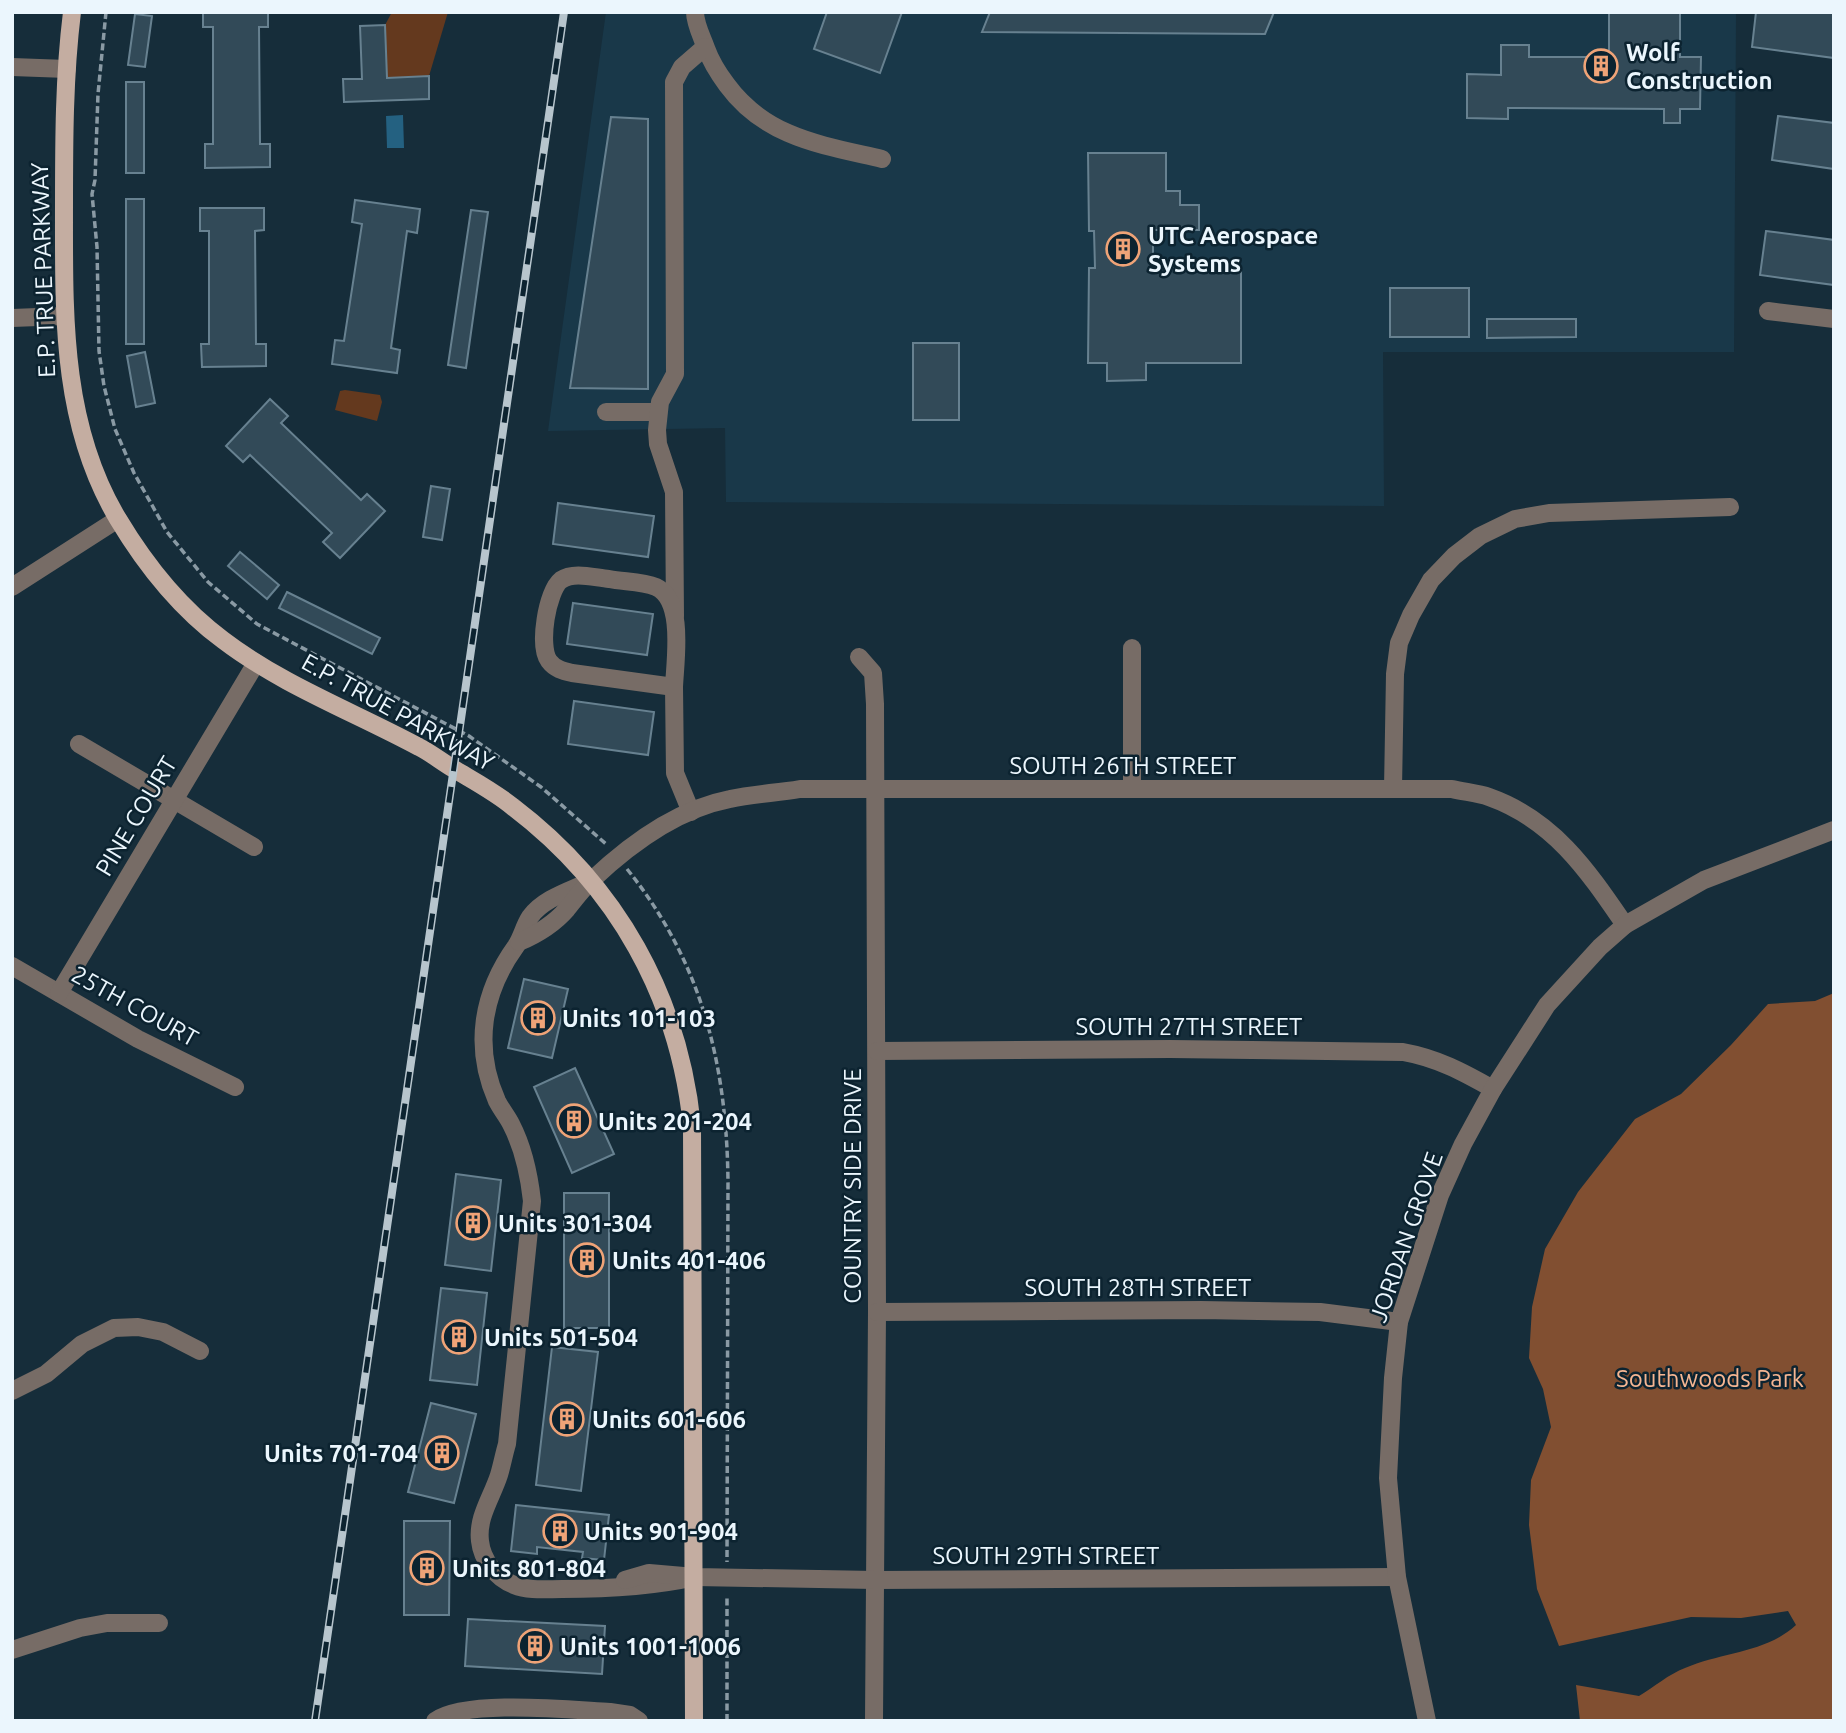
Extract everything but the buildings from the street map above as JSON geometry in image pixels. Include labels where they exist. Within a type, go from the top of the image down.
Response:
[{"type":"main road","name":"E.P. TRUE PARKWAY","points":[[72,12],[64,112],[64,316],[70,386],[92,465],[118,519],[154,570],[185,606],[220,638],[256,663],[423,749],[489,789],[550,837],[605,899],[653,975],[677,1040],[690,1100],[693,1150],[694,1721]]},
{"type":"street","points":[[695,12],[711,63],[739,102],[757,117],[786,134],[883,159]]},
{"type":"street","points":[[691,812],[675,773],[674,492],[658,444],[658,412],[660,402],[675,374],[674,82],[682,67],[705,47]]},
{"type":"street","points":[[12,67],[67,69]]},
{"type":"street","points":[[1768,311],[1834,319]]},
{"type":"street","points":[[12,318],[64,316]]},
{"type":"street","points":[[606,411],[658,412]]},
{"type":"street","points":[[1393,789],[1395,674],[1399,643],[1410,615],[1431,580],[1454,556],[1480,536],[1515,519],[1549,513],[1730,507]]},
{"type":"street","points":[[12,587],[118,519]]},
{"type":"street","points":[[674,687],[559,670],[548,660],[544,649],[544,634],[555,587],[570,577],[584,576],[656,587],[671,602],[675,616]]},
{"type":"street","points":[[1132,648],[1132,789]]},
{"type":"street","name":"COUNTRY SIDE DRIVE","points":[[859,657],[873,673],[875,705],[877,1312],[874,1721]]},
{"type":"street","name":"PINE COURT","points":[[59,993],[256,663]]},
{"type":"street","points":[[79,744],[254,847]]},
{"type":"street","name":"SOUTH 26TH STREET","points":[[519,942],[541,932],[565,912],[590,881],[643,838],[691,812],[728,799],[800,789],[1452,789],[1489,797],[1553,834],[1590,874],[1625,925]]},
{"type":"street","name":"JORDAN GROVE","points":[[1427,1721],[1397,1577],[1388,1478],[1393,1378],[1399,1322],[1440,1195],[1463,1144],[1493,1089],[1547,1005],[1600,947],[1625,925],[1704,880],[1834,830]]},
{"type":"street","name":"SOUTH 29TH STREET","points":[[519,942],[504,962],[487,1003],[483,1028],[488,1077],[498,1103],[522,1148],[532,1201],[507,1444],[499,1476],[480,1523],[482,1552],[489,1566],[499,1576],[512,1584],[534,1589],[607,1587],[635,1575],[649,1573],[695,1577],[875,1580],[1397,1577]]},
{"type":"street","name":"25TH COURT","points":[[12,966],[138,1039],[235,1087]]},
{"type":"street","name":"SOUTH 27TH STREET","points":[[877,1051],[1170,1049],[1403,1052],[1429,1057],[1453,1066],[1493,1089]]},
{"type":"street","name":"SOUTH 28TH STREET","points":[[877,1312],[1307,1312],[1399,1322]]},
{"type":"street","points":[[12,1391],[46,1374],[82,1344],[114,1328],[138,1327],[163,1332],[200,1351]]},
{"type":"street","points":[[12,1650],[80,1628],[107,1623],[159,1623]]},
{"type":"street","points":[[435,1721],[442,1716],[481,1709],[590,1716],[630,1715],[639,1721]]},
{"type":"path","points":[[106,12],[92,194],[97,247],[99,351],[104,386],[115,429],[134,472],[167,532],[208,582],[257,624],[469,736],[541,787],[610,848]]},
{"type":"path","points":[[627,870],[645,892],[680,952],[708,1025],[722,1084],[728,1183],[727,1565]]},
{"type":"path","points":[[727,1593],[727,1721]]},
{"type":"shaded area","points":[[392,12],[448,12],[429,76],[387,78],[385,25]]},
{"type":"shaded area","points":[[606,12],[1736,12],[1734,352],[1383,352],[1384,506],[726,502],[725,428],[548,431]]},
{"type":"shaded area","points":[[340,391],[380,395],[382,402],[377,421],[335,410]]},
{"type":"green space","name":"Southwoods Park","points":[[1834,993],[1834,1721],[1580,1721],[1576,1685],[1639,1696],[1679,1671],[1757,1647],[1796,1625],[1788,1611],[1741,1618],[1691,1617],[1559,1646],[1537,1589],[1529,1525],[1531,1480],[1551,1427],[1543,1389],[1529,1358],[1532,1307],[1545,1249],[1578,1192],[1635,1119],[1681,1094],[1768,1004],[1815,1001]]},
{"type":"water","points":[[403,115],[404,148],[387,148],[386,116]]},
{"type":"railway","points":[[315,1721],[564,12]]},
{"type":"place","name":"Wolf Construction","points":[[1601,66]]},
{"type":"place","name":"UTC Aerospace Systems","points":[[1123,249]]},
{"type":"place","name":"Units 101-103","points":[[538,1018]]},
{"type":"place","name":"Units 201-204","points":[[574,1121]]},
{"type":"place","name":"Units 301-304","points":[[473,1223]]},
{"type":"place","name":"Units 401-406","points":[[587,1260]]},
{"type":"place","name":"Units 501-504","points":[[459,1337]]},
{"type":"place","name":"Units 601-606","points":[[567,1419]]},
{"type":"place","name":"Units 701-704","points":[[442,1453]]},
{"type":"place","name":"Units 901-904","points":[[560,1531]]},
{"type":"place","name":"Units 801-804","points":[[427,1568]]},
{"type":"place","name":"Units 1001-1006","points":[[535,1646]]}]
